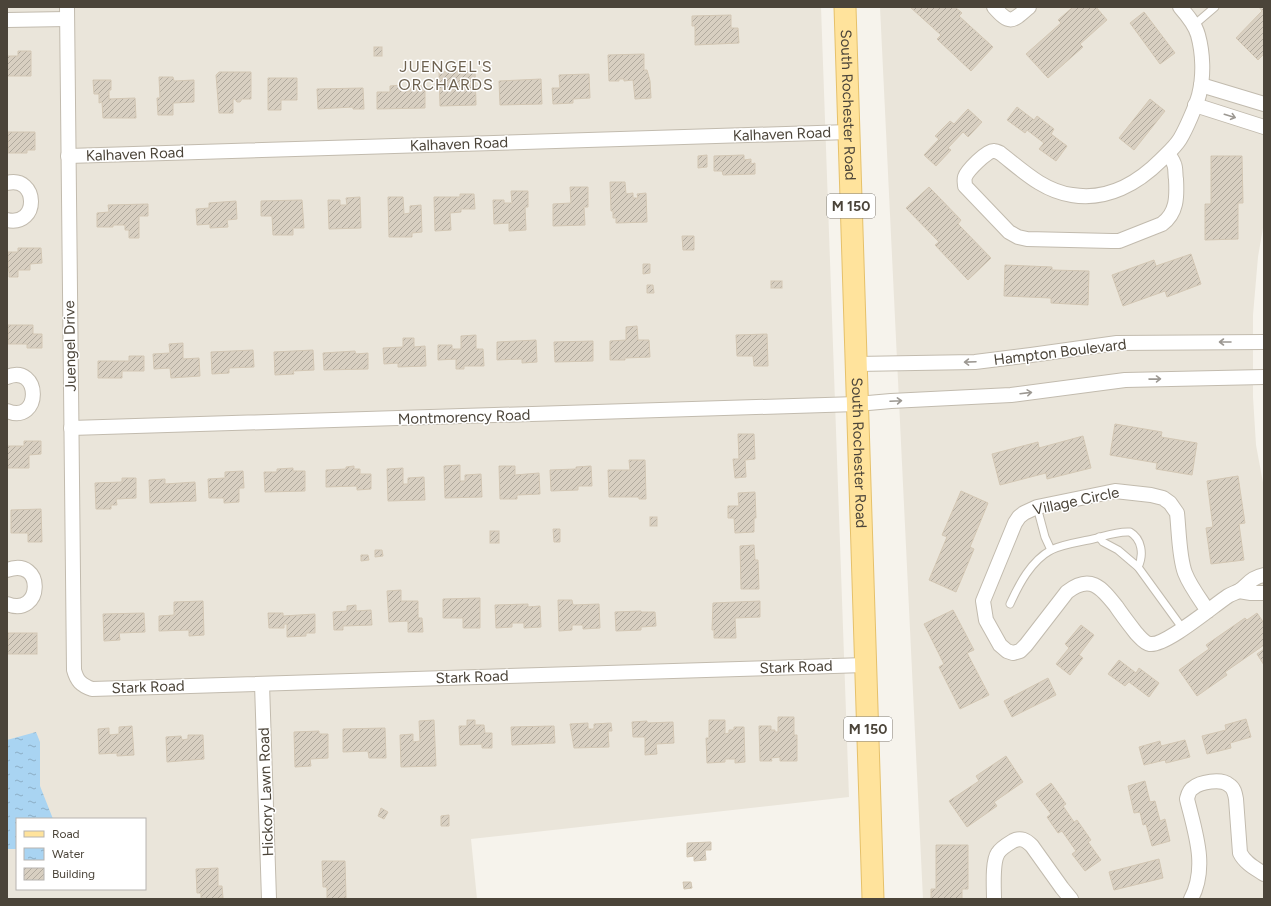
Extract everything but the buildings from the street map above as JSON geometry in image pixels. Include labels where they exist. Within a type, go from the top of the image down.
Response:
[{"type":"main road","name":"South Rochester Road","points":[[845,7],[873,899]]},
{"type":"street","points":[[994,7],[1005,18],[1010,20],[1015,19],[1029,7]]},
{"type":"street","points":[[1168,153],[1175,165],[1176,205],[1172,215],[1162,224],[1119,240],[1112,241],[1027,239],[1018,237],[1009,232],[965,186],[964,180],[965,175],[988,152],[994,151],[1000,153],[1035,181],[1058,192],[1072,196],[1101,195],[1116,191],[1141,178],[1168,153],[1180,139],[1195,105],[1201,85],[1202,73],[1198,34],[1194,25],[1180,7]]},
{"type":"street","points":[[7,20],[67,13]]},
{"type":"street","name":"Juengel Drive","points":[[67,13],[74,670],[80,683]]},
{"type":"street","points":[[1201,85],[1264,104]]},
{"type":"street","points":[[1195,105],[1264,127]]},
{"type":"street","name":"Kalhaven Road","points":[[68,156],[849,132]]},
{"type":"street","points":[[7,183],[16,182],[22,184],[30,194],[32,200],[29,212],[24,216],[17,220],[7,220]]},
{"type":"street","name":"Hampton Boulevard","points":[[856,364],[975,362],[1117,343],[1264,342]]},
{"type":"street","points":[[7,377],[17,375],[23,377],[32,385],[34,391],[34,397],[28,408],[14,413],[7,411]]},
{"type":"street","points":[[857,404],[891,401],[979,398],[1125,380],[1264,377]]},
{"type":"street","name":"Montmorency Road","points":[[71,428],[857,404]]},
{"type":"street","name":"Village Circle","points":[[1208,611],[1185,573],[1177,514],[1170,503],[1163,498],[1152,495],[1116,491],[1037,507],[1024,513],[1015,523],[983,601],[986,620],[1000,645],[1007,651],[1013,653],[1020,652],[1067,592],[1075,585],[1084,583],[1093,584],[1101,588],[1142,640],[1151,644],[1168,639],[1208,611],[1229,595],[1239,590],[1248,582],[1257,576],[1264,574]]},
{"type":"street","points":[[7,570],[19,568],[28,572],[34,579],[36,589],[32,598],[27,602],[14,606],[7,604]]},
{"type":"street","points":[[1239,590],[1251,593],[1264,593]]},
{"type":"street","name":"Stark Road","points":[[80,683],[92,689],[865,665]]},
{"type":"street","name":"Hickory Lawn Road","points":[[262,684],[269,899]]},
{"type":"street","points":[[1191,899],[1195,891],[1200,858],[1187,799],[1188,793],[1192,788],[1199,784],[1224,781],[1234,790],[1240,853],[1248,864],[1264,874]]},
{"type":"street","points":[[994,899],[995,859],[998,852],[1005,846],[1020,839],[1027,840],[1071,899]]},
{"type":"lane","points":[[1194,25],[1215,7]]},
{"type":"lane","points":[[1037,507],[1045,537],[1051,550]]},
{"type":"lane","points":[[1010,604],[1026,575],[1036,562],[1051,550],[1063,546],[1122,531],[1130,532],[1138,539],[1142,553],[1138,567]]},
{"type":"lane","points":[[1099,537],[1103,542],[1118,550],[1138,567],[1183,628]]},
{"type":"shaded area","name":"JUENGEL'S ORCHARDS","points":[[7,7],[821,7],[849,797],[471,839],[477,899],[7,899]]},
{"type":"shaded area","points":[[880,7],[1264,7],[1264,222],[1258,257],[1253,315],[1253,397],[1256,445],[1264,488],[1264,899],[923,899]]},
{"type":"water","points":[[36,732],[40,742],[40,786],[53,818],[16,818],[16,849],[7,849],[7,740]]},
{"type":"district","name":"JUENGEL'S ORCHARDS","points":[[446,75]]}]
